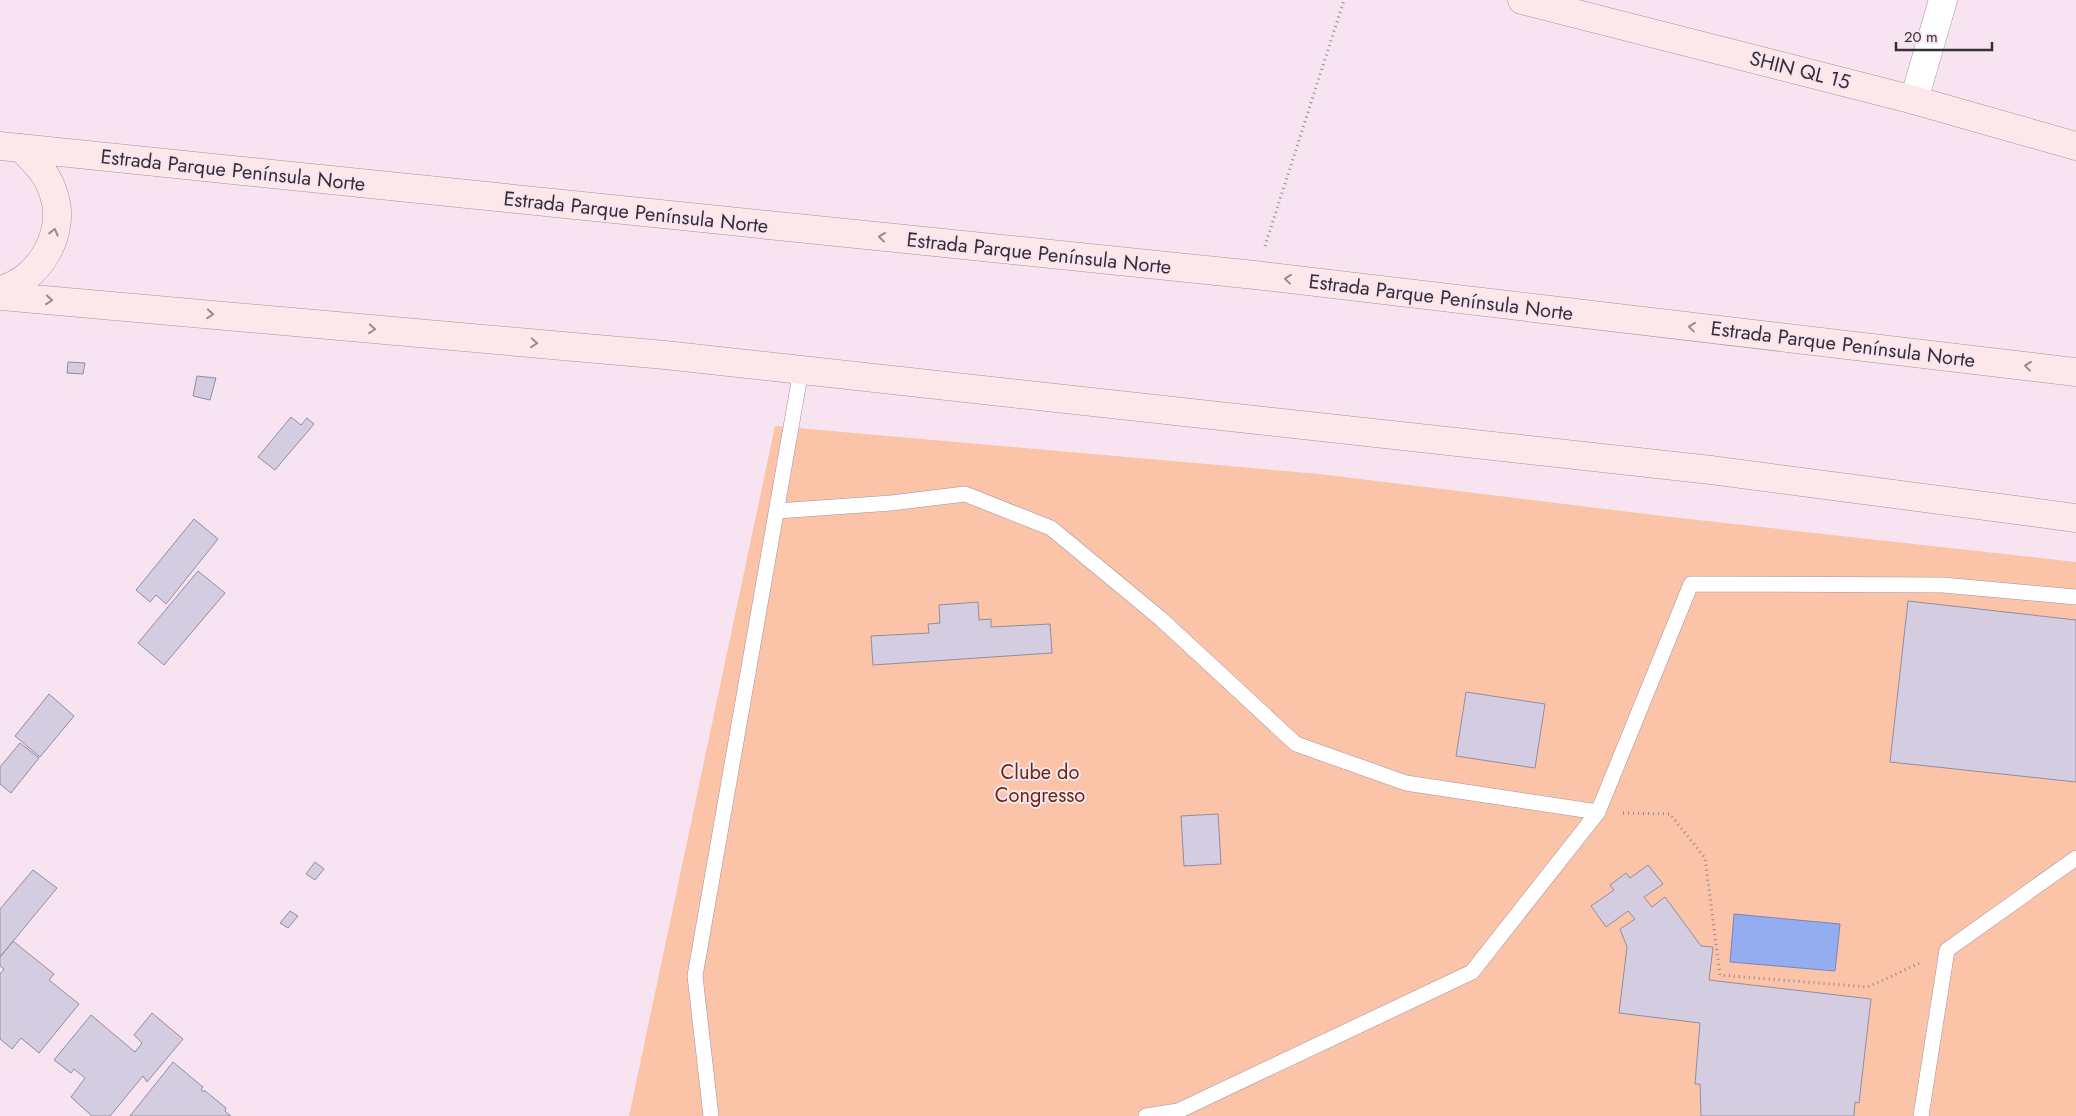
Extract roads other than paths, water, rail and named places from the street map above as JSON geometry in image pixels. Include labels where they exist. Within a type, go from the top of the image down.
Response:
[{"type":"main road","name":"SHIN QL 15","points":[[1522,0],[1914,100],[2076,146]]},
{"type":"main road","name":"Estrada Parque Península Norte","points":[[11,147],[1255,275],[2076,372]]},
{"type":"main road","points":[[0,290],[11,287],[34,271],[50,248],[57,220],[54,193],[42,168],[11,147]]},
{"type":"main road","points":[[0,296],[666,355],[1711,470],[2076,518]]},
{"type":"street","points":[[1914,100],[1943,0]]},
{"type":"lane","points":[[711,1116],[695,976],[801,370]]},
{"type":"lane","points":[[777,511],[891,503],[965,494],[1051,528],[1161,618],[1296,744],[1406,783],[1598,812]]},
{"type":"lane","points":[[1146,1116],[1178,1111],[1472,972],[1598,812],[1691,584],[1943,585],[2076,597]]},
{"type":"lane","points":[[1921,1116],[1947,950],[2076,858]]},
{"type":"water","points":[[1734,914],[1840,924],[1835,971],[1730,962]]},
{"type":"park label","name":"Clube do Congresso","points":[[1040,784]]}]
